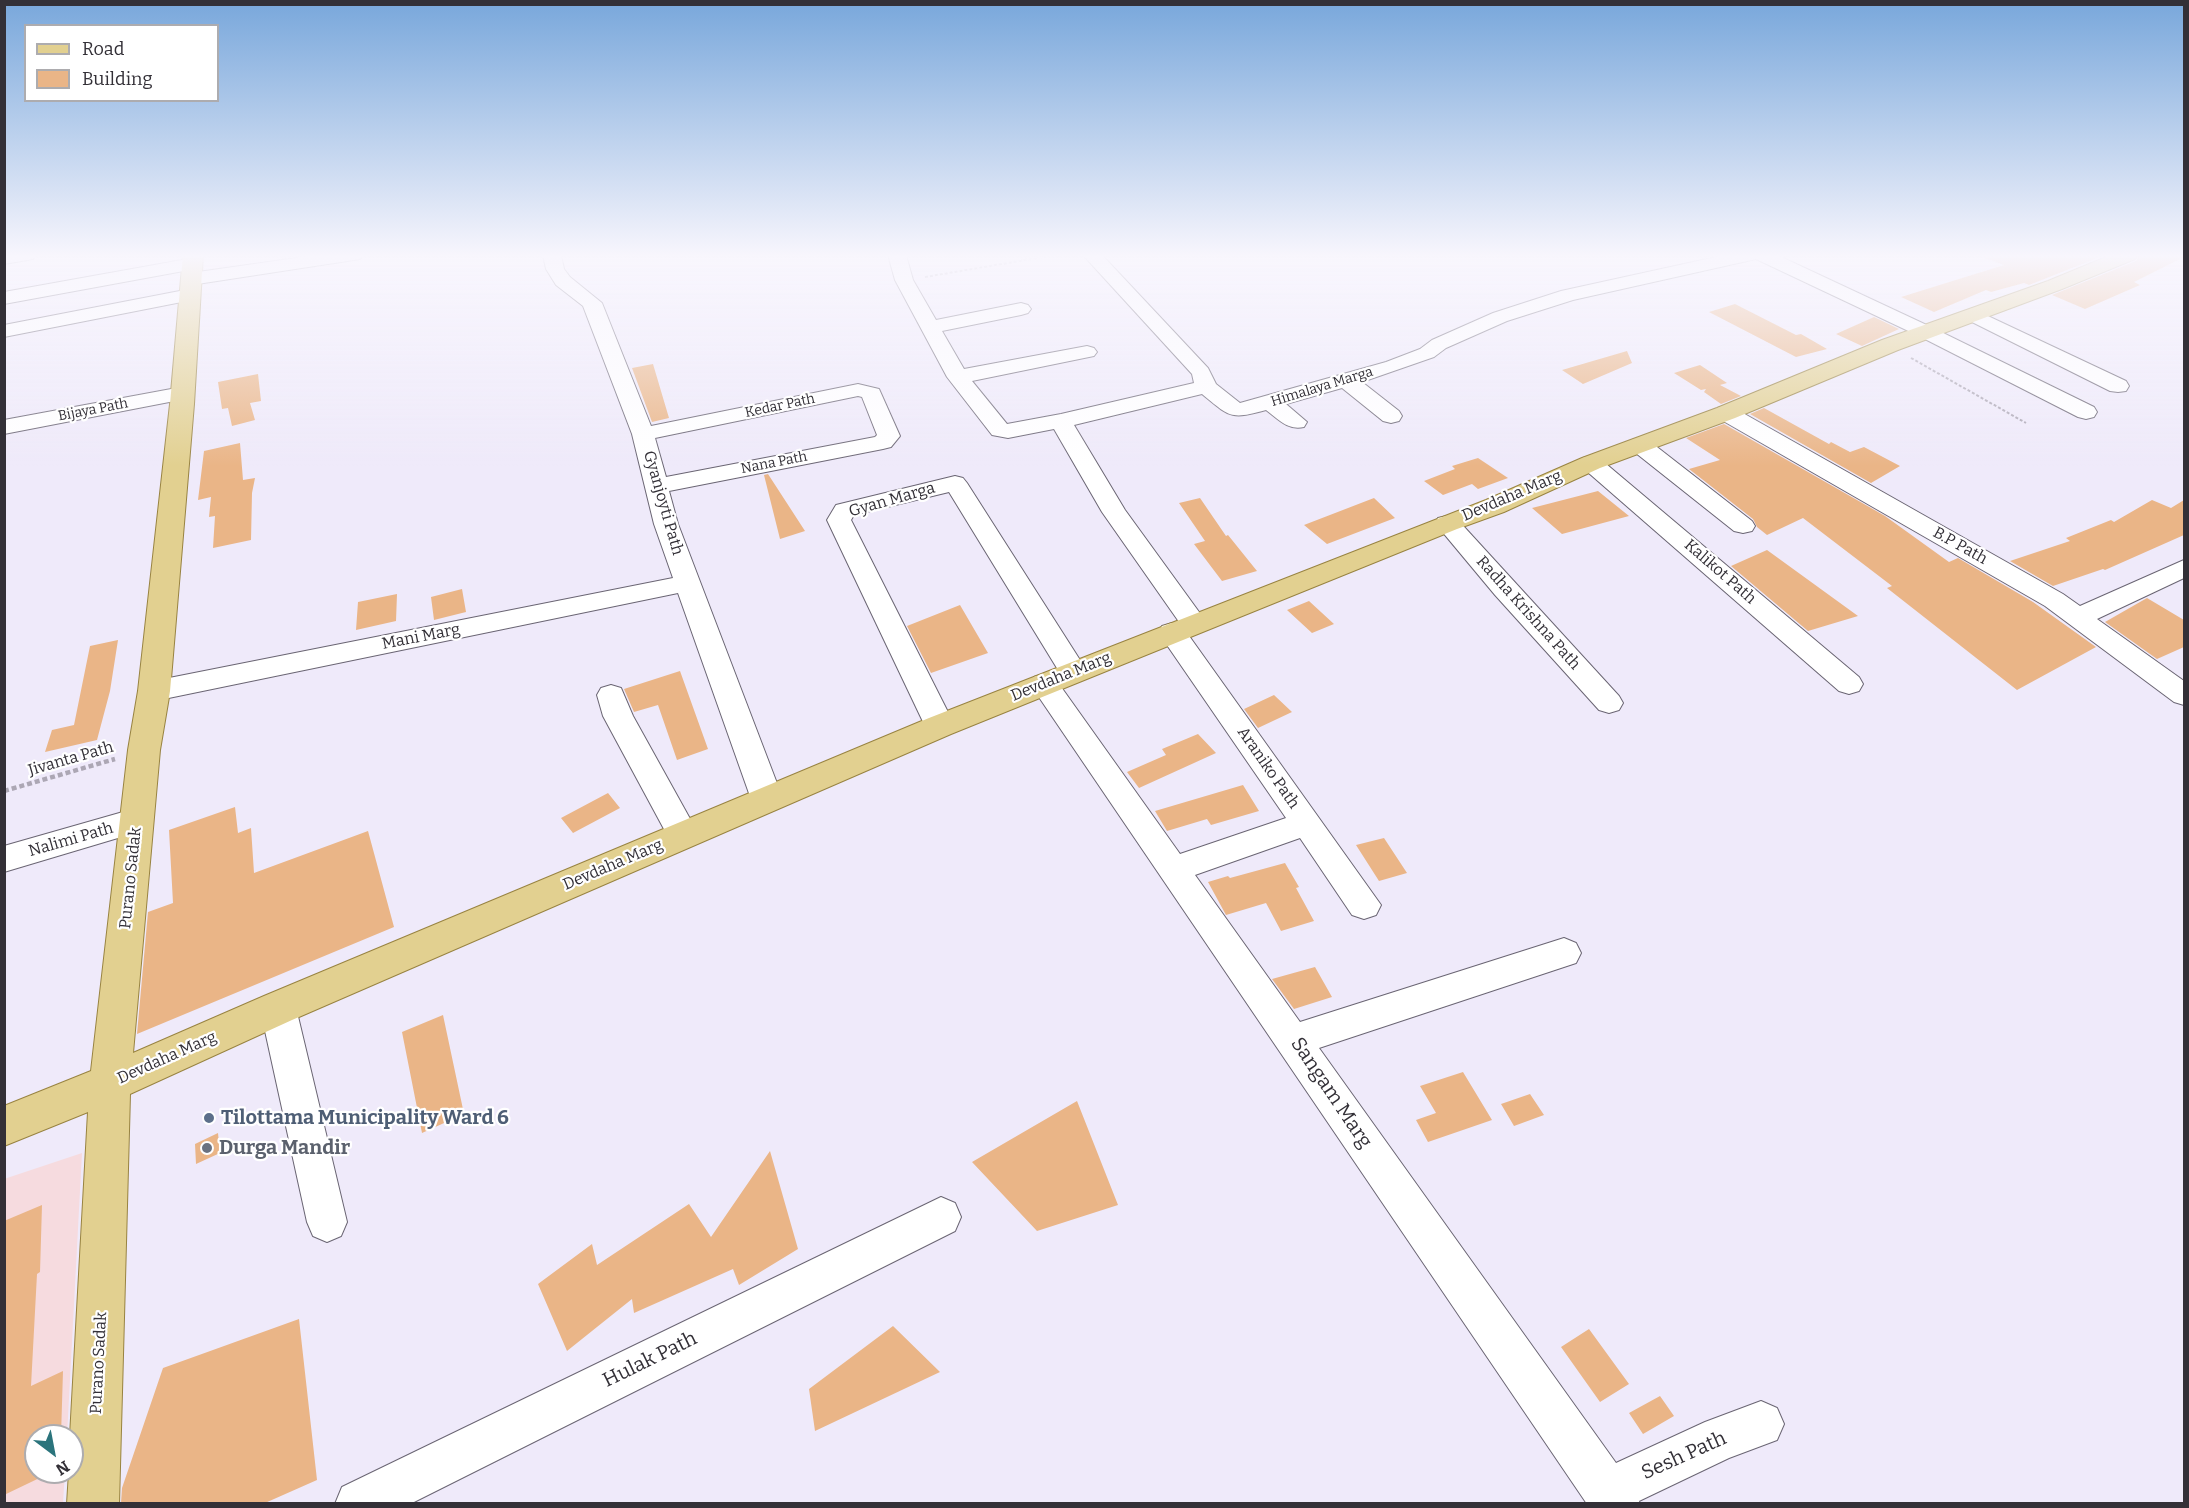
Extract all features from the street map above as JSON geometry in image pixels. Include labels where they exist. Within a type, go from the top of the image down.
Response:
[{"type":"main road","name":"Purano Sadak","points":[[93,1503],[110,1083],[144,750],[154,691],[188,325]]},
{"type":"main road","name":"Devdaha Marg","points":[[4,1126],[110,1083],[278,1008],[940,726],[1183,627],[1495,506],[1591,462],[1726,413],[1890,345],[1944,325]]},
{"type":"street","points":[[4,331],[22,325]]},
{"type":"street","name":"Gyanjoyti Path","points":[[600,325],[643,434],[666,524],[767,799]]},
{"type":"street","points":[[938,325],[930,327],[958,377],[1000,430],[1008,431],[1061,421],[1204,386]]},
{"type":"street","name":"Himalaya Marga","points":[[1158,325],[1201,372],[1205,380],[1204,386],[1235,410],[1346,380],[1427,353],[1439,344],[1481,325]]},
{"type":"street","points":[[1912,325],[2086,412]]},
{"type":"street","points":[[1994,325],[2118,386]]},
{"type":"street","points":[[958,377],[1087,352]]},
{"type":"street","points":[[1346,380],[1391,416]]},
{"type":"street","name":"Kedar Path","points":[[643,434],[858,390],[872,394],[889,436]]},
{"type":"street","name":"Bijaya Path","points":[[4,427],[182,393]]},
{"type":"street","points":[[1270,402],[1296,422]]},
{"type":"street","name":"B.P Path","points":[[1726,413],[2054,600],[2184,695]]},
{"type":"street","name":"Araniko Path","points":[[1061,421],[1183,627],[1307,823],[1364,905]]},
{"type":"street","name":"Nana Path","points":[[657,486],[883,442],[889,436]]},
{"type":"street","points":[[1640,445],[1743,526]]},
{"type":"street","name":"Kalikot Path","points":[[1591,462],[1848,684]]},
{"type":"street","name":"Gyan Marga","points":[[940,726],[839,520],[845,510],[955,483],[1059,677]]},
{"type":"street","name":"Radha Krishna Path","points":[[1447,523],[1504,589],[1609,702]]},
{"type":"street","points":[[2078,617],[2184,568]]},
{"type":"street","name":"Mani Marg","points":[[154,691],[688,583]]},
{"type":"street","name":"Sangam Marg","points":[[1059,677],[1174,869],[1612,1497]]},
{"type":"street","points":[[611,695],[618,716],[683,835]]},
{"type":"street","name":"Nalimi Path","points":[[4,860],[137,820]]},
{"type":"street","points":[[1174,869],[1307,823]]},
{"type":"street","points":[[1295,1040],[1564,953]]},
{"type":"street","points":[[278,1008],[327,1222]]},
{"type":"street","name":"Hulak Path","points":[[359,1503],[941,1217]]},
{"type":"street","name":"Sesh Path","points":[[1612,1497],[1721,1438],[1761,1424]]},
{"type":"path","points":[[1890,345],[2026,423]]},
{"type":"path","name":"Jivanta Path","points":[[4,791],[144,750]]},
{"type":"shaded area","points":[[82,1153],[68,1424],[24,1424],[24,1484],[64,1484],[63,1503],[5,1503],[4,1179]]},
{"type":"building","points":[[1735,325],[1777,325],[1796,335],[1801,334],[1827,349],[1796,357]]},
{"type":"building","points":[[1855,325],[1891,325],[1899,329],[1862,346],[1836,334]]},
{"type":"building","points":[[1627,351],[1632,363],[1583,384],[1562,370]]},
{"type":"building","points":[[653,364],[669,418],[652,422],[632,368]]},
{"type":"building","points":[[1700,365],[1727,383],[1720,385],[1741,396],[1721,404],[1704,392],[1706,389],[1701,390],[1674,373]]},
{"type":"building","points":[[258,374],[261,401],[250,403],[255,420],[232,426],[228,408],[222,409],[218,382]]},
{"type":"building","points":[[1764,408],[1829,444],[1831,442],[1850,452],[1864,447],[1900,466],[1871,483],[1750,414]]},
{"type":"building","points":[[1724,424],[1885,516],[1949,562],[1958,558],[2033,602],[2096,647],[2017,690],[1887,588],[1892,586],[1803,518],[1767,535],[1757,527],[1753,519],[1689,469],[1720,460],[1686,438]]},
{"type":"building","points":[[240,443],[243,480],[255,478],[252,493],[251,540],[213,548],[215,516],[209,517],[211,497],[198,500],[204,451]]},
{"type":"building","points":[[1478,458],[1508,478],[1478,489],[1472,484],[1443,495],[1424,481],[1455,469],[1452,466]]},
{"type":"building","points":[[768,474],[805,531],[780,539],[764,475]]},
{"type":"building","points":[[1598,491],[1629,516],[1562,534],[1532,508]]},
{"type":"building","points":[[1200,498],[1226,536],[1228,535],[1257,571],[1222,581],[1194,544],[1205,541],[1179,503]]},
{"type":"building","points":[[1374,498],[1395,518],[1327,544],[1304,525]]},
{"type":"building","points":[[2152,500],[2171,508],[2184,500],[2184,535],[2105,570],[2053,586],[2010,561],[2070,541],[2066,538],[2111,520],[2114,522]]},
{"type":"building","points":[[1767,550],[1858,616],[1808,631],[1731,566]]},
{"type":"building","points":[[462,589],[466,612],[434,620],[431,597]]},
{"type":"building","points":[[397,594],[396,621],[356,630],[358,602]]},
{"type":"building","points":[[2147,598],[2184,620],[2184,647],[2157,659],[2105,622]]},
{"type":"building","points":[[1309,601],[1334,624],[1312,633],[1287,610]]},
{"type":"building","points":[[960,605],[988,653],[931,673],[907,626]]},
{"type":"building","points":[[118,640],[110,691],[97,740],[45,752],[52,730],[74,725],[90,646]]},
{"type":"building","points":[[680,671],[708,749],[677,760],[658,705],[634,712],[624,689]]},
{"type":"building","points":[[1274,695],[1292,712],[1258,728],[1244,709]]},
{"type":"building","points":[[1198,734],[1216,753],[1139,788],[1127,772],[1166,755],[1162,749]]},
{"type":"building","points":[[1243,785],[1259,811],[1211,825],[1207,819],[1167,831],[1155,811]]},
{"type":"building","points":[[608,793],[620,808],[573,833],[561,818]]},
{"type":"building","points":[[235,807],[238,833],[251,828],[254,873],[368,831],[394,927],[137,1034],[148,912],[173,903],[169,830]]},
{"type":"building","points":[[1384,838],[1407,873],[1379,881],[1356,845]]},
{"type":"building","points":[[1285,863],[1314,921],[1281,931],[1266,903],[1226,915],[1208,882],[1228,876],[1230,878]]},
{"type":"building","points":[[1315,967],[1332,997],[1294,1009],[1272,979]]},
{"type":"building","points":[[443,1015],[464,1114],[422,1133],[402,1032]]},
{"type":"building","points":[[1463,1072],[1492,1120],[1428,1142],[1416,1120],[1436,1113],[1420,1086]]},
{"type":"building","points":[[1530,1094],[1544,1115],[1514,1126],[1501,1104]]},
{"type":"building","points":[[1077,1101],[1118,1205],[1037,1231],[972,1162]]},
{"type":"building","name":"Durga Mandir","points":[[218,1133],[220,1153],[196,1164],[195,1144]]},
{"type":"building","points":[[770,1151],[798,1249],[739,1285],[733,1269],[634,1313],[632,1299],[567,1351],[538,1284],[592,1244],[597,1265],[689,1204],[711,1237]]},
{"type":"building","points":[[42,1205],[40,1272],[37,1274],[31,1386],[63,1371],[61,1424],[24,1424],[24,1484],[27,1484],[4,1495],[4,1221]]},
{"type":"building","points":[[299,1319],[317,1480],[265,1503],[121,1503],[122,1488],[163,1368]]},
{"type":"building","points":[[893,1326],[940,1372],[815,1431],[809,1389]]},
{"type":"building","points":[[1589,1329],[1629,1384],[1600,1402],[1561,1347]]},
{"type":"building","points":[[1660,1396],[1674,1416],[1643,1434],[1629,1413]]},
{"type":"place","name":"Tilottama Municipality Ward 6","points":[[209,1118]]},
{"type":"place","name":"Durga Mandir","points":[[207,1148]]}]
